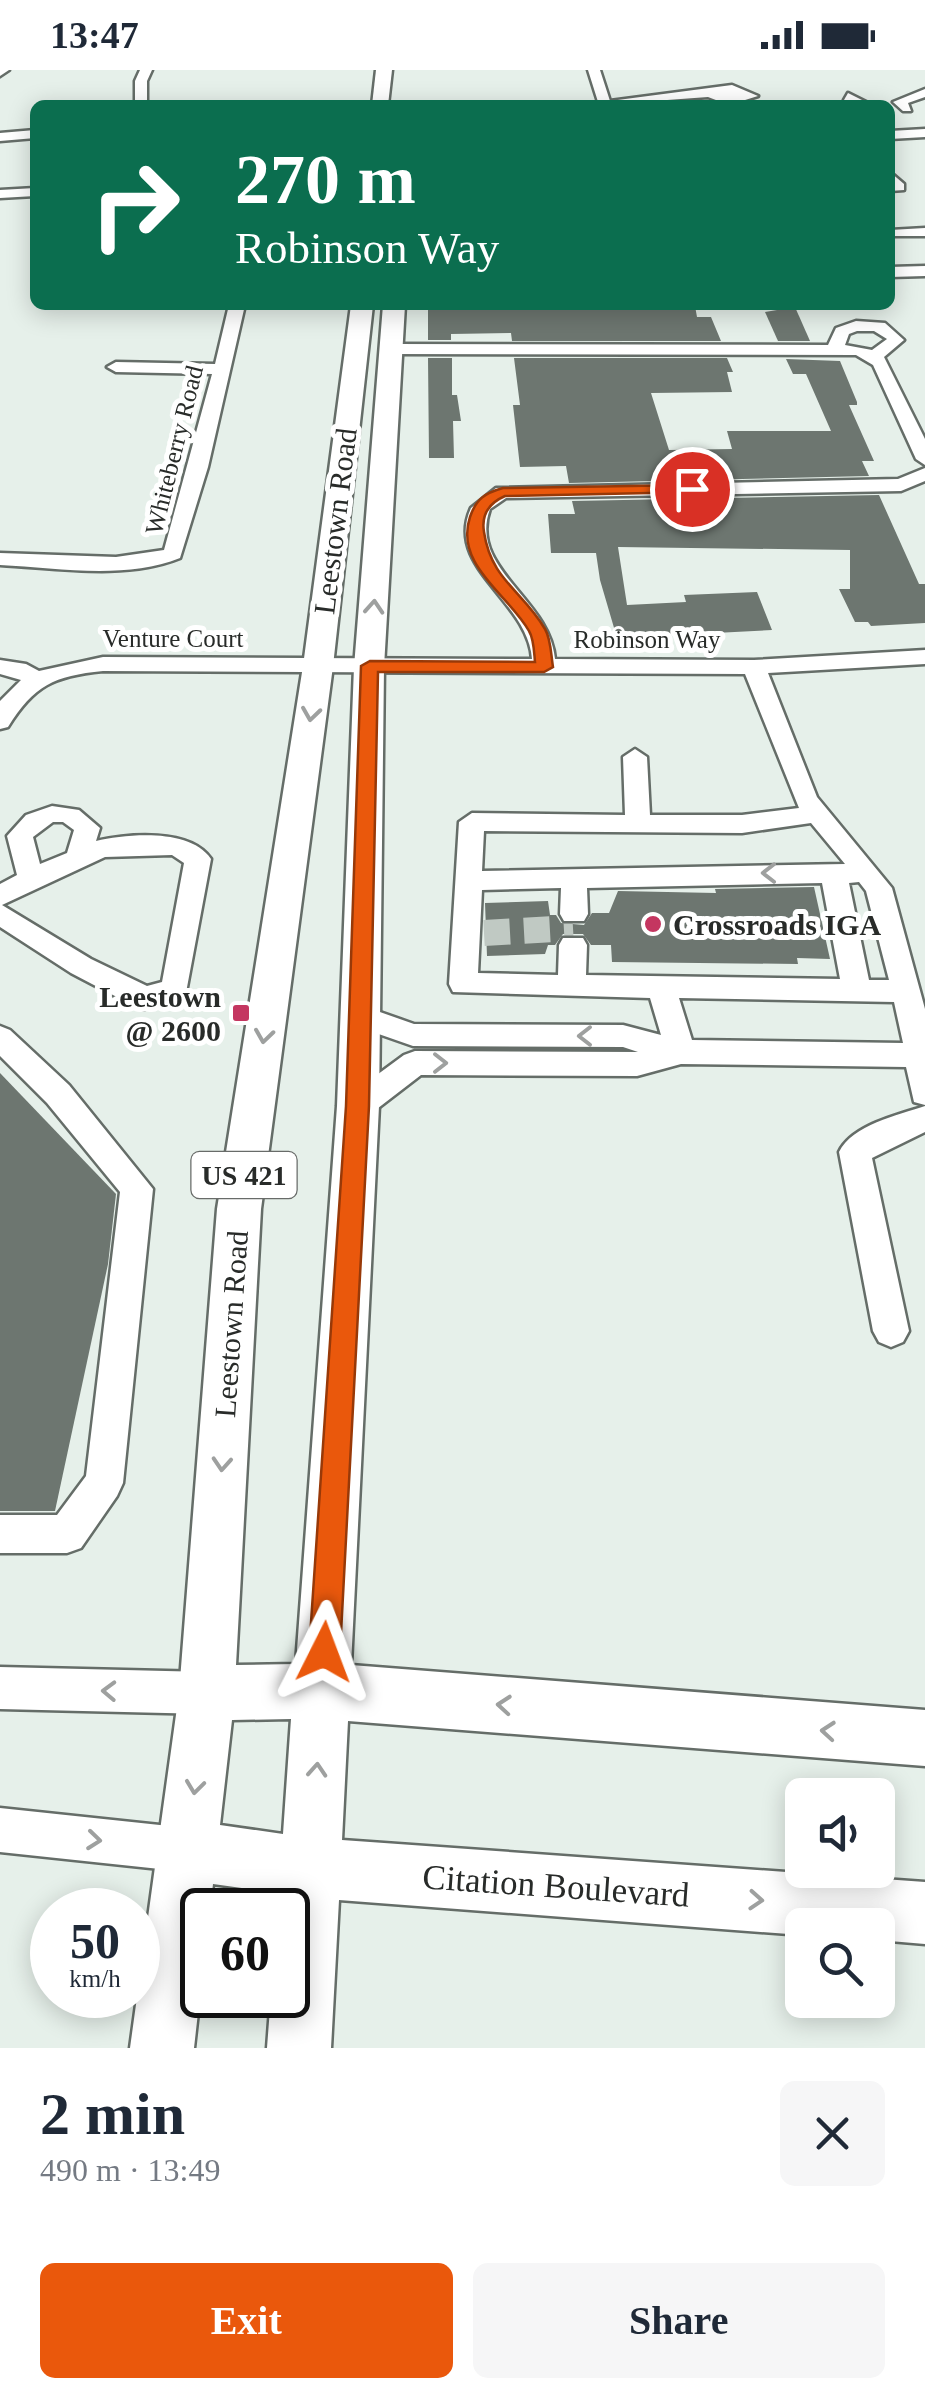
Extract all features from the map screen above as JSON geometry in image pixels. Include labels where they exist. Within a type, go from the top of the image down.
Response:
[{"type":"main road","points":[[381,100],[384,70]]},
{"type":"main road","name":"Leestown Road","points":[[162,2048],[207,1694],[239,1208],[318,666],[361,310]]},
{"type":"main road","points":[[377,310],[375,339],[392,349]]},
{"type":"main road","name":"Leestown Road","points":[[299,2048],[358,1106],[370,666],[394,310]]},
{"type":"main road","points":[[207,1694],[322,1691],[925,1738]]},
{"type":"main road","name":"Citation Boulevard","points":[[188,1850],[310,1868],[925,1913]]},
{"type":"street","points":[[141,100],[146,70]]},
{"type":"street","points":[[594,70],[604,100]]},
{"type":"street","points":[[671,100],[720,91]]},
{"type":"street","points":[[647,100],[720,91],[738,100]]},
{"type":"street","points":[[906,108],[899,102],[925,93]]},
{"type":"street","points":[[848,97],[853,100]]},
{"type":"street","points":[[895,108],[925,108]]},
{"type":"street","points":[[895,134],[925,133]]},
{"type":"street","points":[[0,136],[30,134]]},
{"type":"street","points":[[0,194],[30,192]]},
{"type":"street","points":[[895,230],[925,232]]},
{"type":"street","points":[[895,272],[925,271]]},
{"type":"street","name":"Whiteberry Road","points":[[0,559],[126,562],[169,557],[178,544],[235,310]]},
{"type":"street","points":[[835,348],[842,331],[851,326],[883,328],[896,340],[874,357]]},
{"type":"street","points":[[392,349],[859,350],[880,362],[925,459]]},
{"type":"street","points":[[116,366],[221,369]]},
{"type":"street","points":[[544,667],[539,632],[493,578],[480,556],[475,523],[482,503],[490,497],[518,492],[891,485],[911,482],[925,474]]},
{"type":"street","name":"Robinson Way","points":[[370,666],[754,666],[925,657]]},
{"type":"street","name":"Venture Court","points":[[36,680],[56,671],[102,664],[370,666]]},
{"type":"street","points":[[754,666],[806,800],[879,888],[906,991],[925,1093]]},
{"type":"street","points":[[0,667],[18,669],[36,680],[10,701],[0,722]]},
{"type":"street","points":[[636,756],[638,824]]},
{"type":"street","points":[[31,879],[20,836],[28,824],[40,817],[61,813],[82,822],[87,837],[78,858]]},
{"type":"street","points":[[818,814],[742,824],[472,822],[468,881],[475,934],[463,984],[906,991]]},
{"type":"street","points":[[0,896],[102,848],[177,846],[198,859],[175,990],[144,998],[80,966],[0,914]]},
{"type":"street","points":[[468,881],[866,872]]},
{"type":"street","points":[[834,874],[857,991]]},
{"type":"street","points":[[574,878],[574,914]]},
{"type":"street","points":[[572,986],[573,945]]},
{"type":"street","points":[[488,1036],[503,984]]},
{"type":"street","points":[[662,990],[680,1052]]},
{"type":"street","points":[[360,1016],[413,1035],[623,1036],[680,1052],[920,1055]]},
{"type":"street","points":[[0,1038],[58,1094],[136,1189],[104,1484],[67,1534],[0,1534]]},
{"type":"street","points":[[358,1106],[414,1062],[637,1064],[680,1052]]},
{"type":"street","points":[[891,1330],[855,1152],[891,1131],[925,1119]]},
{"type":"street","points":[[0,1688],[207,1694]]},
{"type":"street","points":[[0,1830],[188,1850]]},
{"type":"building","points":[[428,310],[696,310],[697,317],[711,317],[721,341],[512,341],[511,333],[451,334],[451,340],[428,340]]},
{"type":"building","points":[[796,310],[810,341],[778,341],[765,312]]},
{"type":"building","points":[[428,358],[452,358],[452,395],[457,395],[461,421],[453,421],[454,458],[429,458]]},
{"type":"building","points":[[514,358],[727,358],[733,372],[727,372],[732,392],[651,393],[669,450],[732,449],[727,431],[831,431],[806,374],[793,374],[786,359],[840,361],[857,402],[849,405],[874,461],[862,461],[869,476],[569,483],[566,466],[520,467],[513,405],[520,405]]},
{"type":"building","points":[[879,495],[919,584],[925,584],[925,623],[871,626],[868,622],[855,622],[839,589],[850,589],[850,550],[618,547],[627,605],[686,602],[684,595],[757,592],[772,630],[617,638],[596,553],[551,553],[548,514],[575,514],[572,501]]},
{"type":"building","name":"Crossroads IGA","points":[[814,887],[830,959],[797,958],[798,964],[612,962],[611,945],[591,945],[583,934],[563,934],[555,945],[548,945],[545,954],[487,956],[485,903],[548,901],[550,915],[556,915],[561,923],[584,925],[592,913],[609,913],[618,891],[716,893],[715,889]]},
{"type":"building","points":[[0,1073],[116,1194],[108,1264],[55,1511],[0,1511]]},
{"type":"tunnel","points":[[484,933],[573,928]]},
{"type":"place","name":"Crossroads IGA","points":[[653,924]]},
{"type":"place","name":"Leestown @ 2600","points":[[241,1013]]},
{"type":"route","points":[[324,1652],[358,1106],[370,666],[544,667],[539,632],[493,578],[480,556],[475,523],[482,503],[490,497],[503,492],[692,489]]}]
